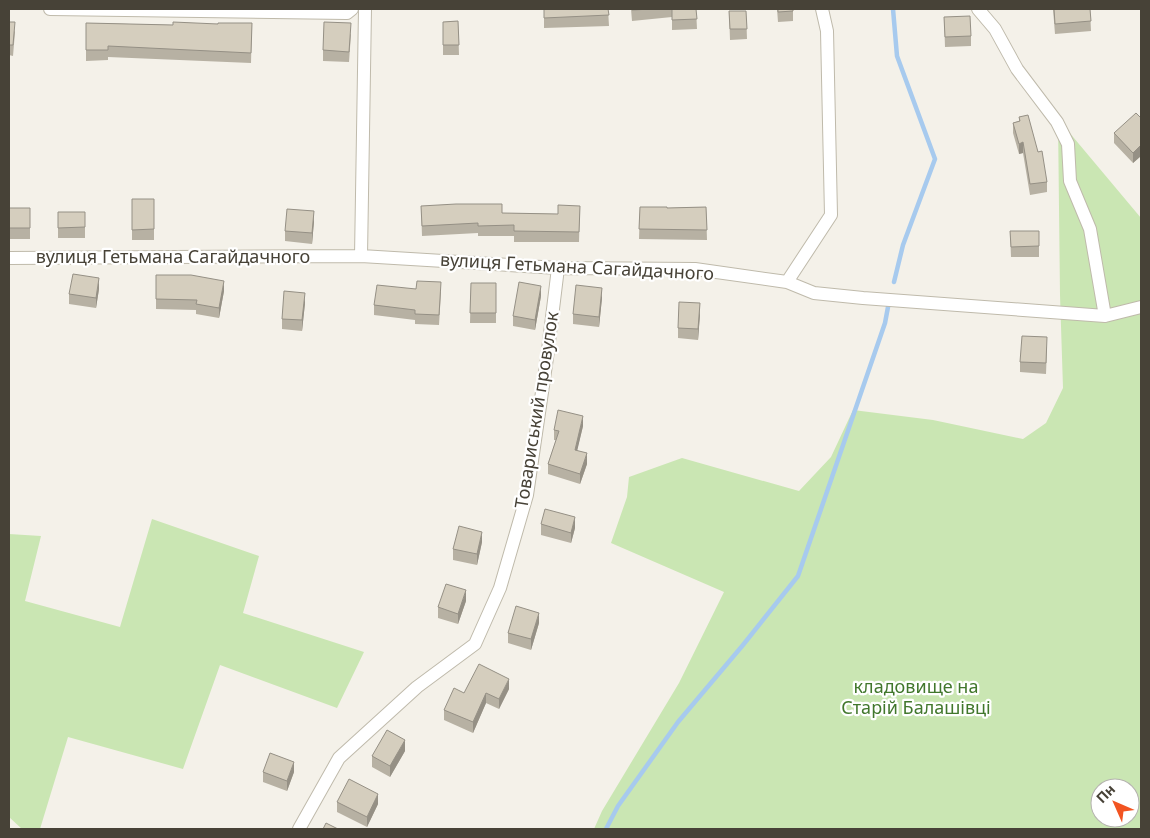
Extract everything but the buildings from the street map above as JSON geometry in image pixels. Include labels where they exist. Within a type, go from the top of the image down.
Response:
[{"type":"street","points":[[50,9],[347,13],[352,9]]},
{"type":"street","points":[[361,256],[365,9]]},
{"type":"street","points":[[787,282],[831,215],[827,31],[822,9]]},
{"type":"street","points":[[978,9],[995,30],[1017,69],[1057,122],[1068,144],[1070,181],[1090,229],[1105,316]]},
{"type":"street","name":"вулиця Гетьмана Сагайдачного","points":[[9,258],[361,256],[558,268],[695,269],[787,282],[814,293],[853,297],[1105,316],[1141,307]]},
{"type":"street","name":"Товариський провулок","points":[[299,829],[339,758],[417,688],[475,644],[500,588],[527,495],[558,268]]},
{"type":"green space","name":"кладовище на Старій Балашівці","points":[[1058,119],[1141,218],[1141,829],[594,829],[602,811],[679,683],[724,592],[611,543],[627,497],[629,477],[682,458],[799,491],[831,457],[853,410],[933,420],[1023,439],[1046,423],[1063,388]]},
{"type":"green space","points":[[152,519],[259,556],[243,613],[364,652],[337,708],[220,665],[183,769],[68,737],[40,829],[22,829],[9,817],[9,534],[41,536],[25,601],[120,627]]},
{"type":"waterway","points":[[893,9],[897,56],[935,159],[903,245],[894,282]]},
{"type":"waterway","points":[[606,829],[618,806],[678,722],[798,576],[885,323],[888,307]]}]
